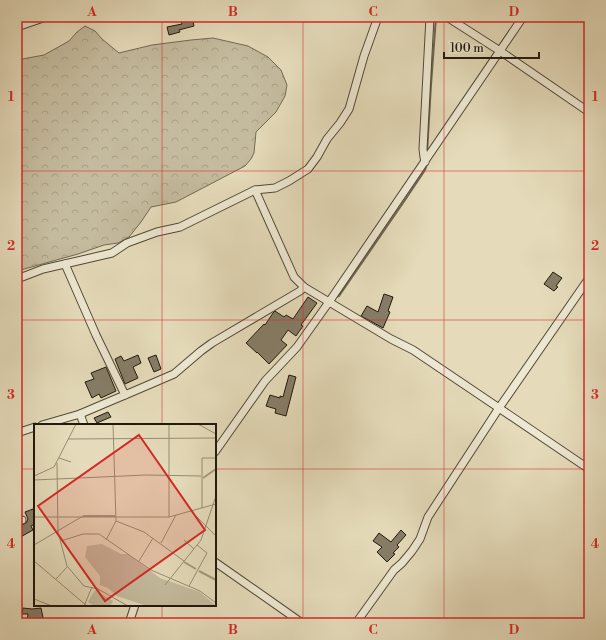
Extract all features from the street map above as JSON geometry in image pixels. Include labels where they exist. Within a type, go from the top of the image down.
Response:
[{"type":"street","points":[[17,27],[46,17]]},
{"type":"street","points":[[17,279],[43,269],[112,253],[127,243],[157,232],[180,227],[255,190],[274,188],[308,169],[314,162],[326,139],[340,123],[349,109],[364,56],[378,17]]},
{"type":"street","points":[[425,162],[423,149],[430,17]]},
{"type":"street","points":[[447,17],[500,51],[589,112]]},
{"type":"street","points":[[216,451],[265,381],[297,347],[329,302],[523,17]]},
{"type":"street","points":[[255,190],[294,277],[304,287],[391,339],[413,350],[589,469]]},
{"type":"street","points":[[65,264],[96,335],[125,395]]},
{"type":"street","points":[[356,623],[394,570],[412,551],[420,538],[428,517],[499,408],[589,278]]},
{"type":"street","points":[[45,424],[80,414],[174,374],[212,343],[300,291],[304,287]]},
{"type":"street","points":[[80,414],[84,424]]},
{"type":"street","points":[[17,433],[34,427]]},
{"type":"street","points":[[216,563],[302,623]]},
{"type":"street","points":[[129,623],[135,606]]},
{"type":"green space","points":[[85,26],[95,31],[119,53],[152,45],[213,38],[248,46],[268,57],[281,70],[287,85],[285,96],[276,112],[256,132],[254,153],[245,166],[176,202],[151,207],[129,237],[118,243],[104,245],[17,271],[17,60],[44,55],[69,41]]},
{"type":"building","points":[[192,18],[194,26],[179,30],[180,32],[169,35],[167,27],[182,24],[181,20]]},
{"type":"building","points":[[553,272],[562,278],[556,286],[558,287],[554,291],[544,284]]},
{"type":"building","points":[[384,294],[393,297],[388,311],[390,312],[383,328],[361,316],[367,306],[378,312]]},
{"type":"building","points":[[308,297],[317,303],[301,325],[303,326],[296,336],[288,330],[281,340],[287,345],[269,364],[246,343],[264,324],[265,325],[275,311],[284,317],[286,315],[293,319]]},
{"type":"building","points":[[138,355],[141,363],[133,367],[138,378],[125,384],[115,359],[121,356],[124,361]]},
{"type":"building","points":[[156,355],[161,369],[154,372],[148,358]]},
{"type":"building","points":[[106,367],[116,391],[101,398],[99,394],[92,398],[85,382],[94,379],[91,373]]},
{"type":"building","points":[[289,375],[296,377],[286,416],[275,413],[276,409],[266,406],[270,395],[280,398],[280,396],[283,397]]},
{"type":"building","points":[[108,412],[111,417],[97,423],[94,418]]},
{"type":"building","points":[[33,509],[34,524],[31,526],[33,530],[17,539],[17,525],[26,523],[28,519],[25,512]]},
{"type":"building","points":[[401,530],[406,535],[397,545],[399,547],[393,553],[395,554],[387,562],[377,552],[382,547],[373,541],[379,533],[391,542]]},
{"type":"building","points":[[23,608],[41,608],[44,622],[27,623],[28,614],[22,614]]},
{"type":"waterway","points":[[427,153],[436,17]]},
{"type":"waterway","points":[[335,297],[339,296],[405,200],[425,170],[427,164]]},
{"type":"waterway","points":[[17,429],[24,427]]}]
